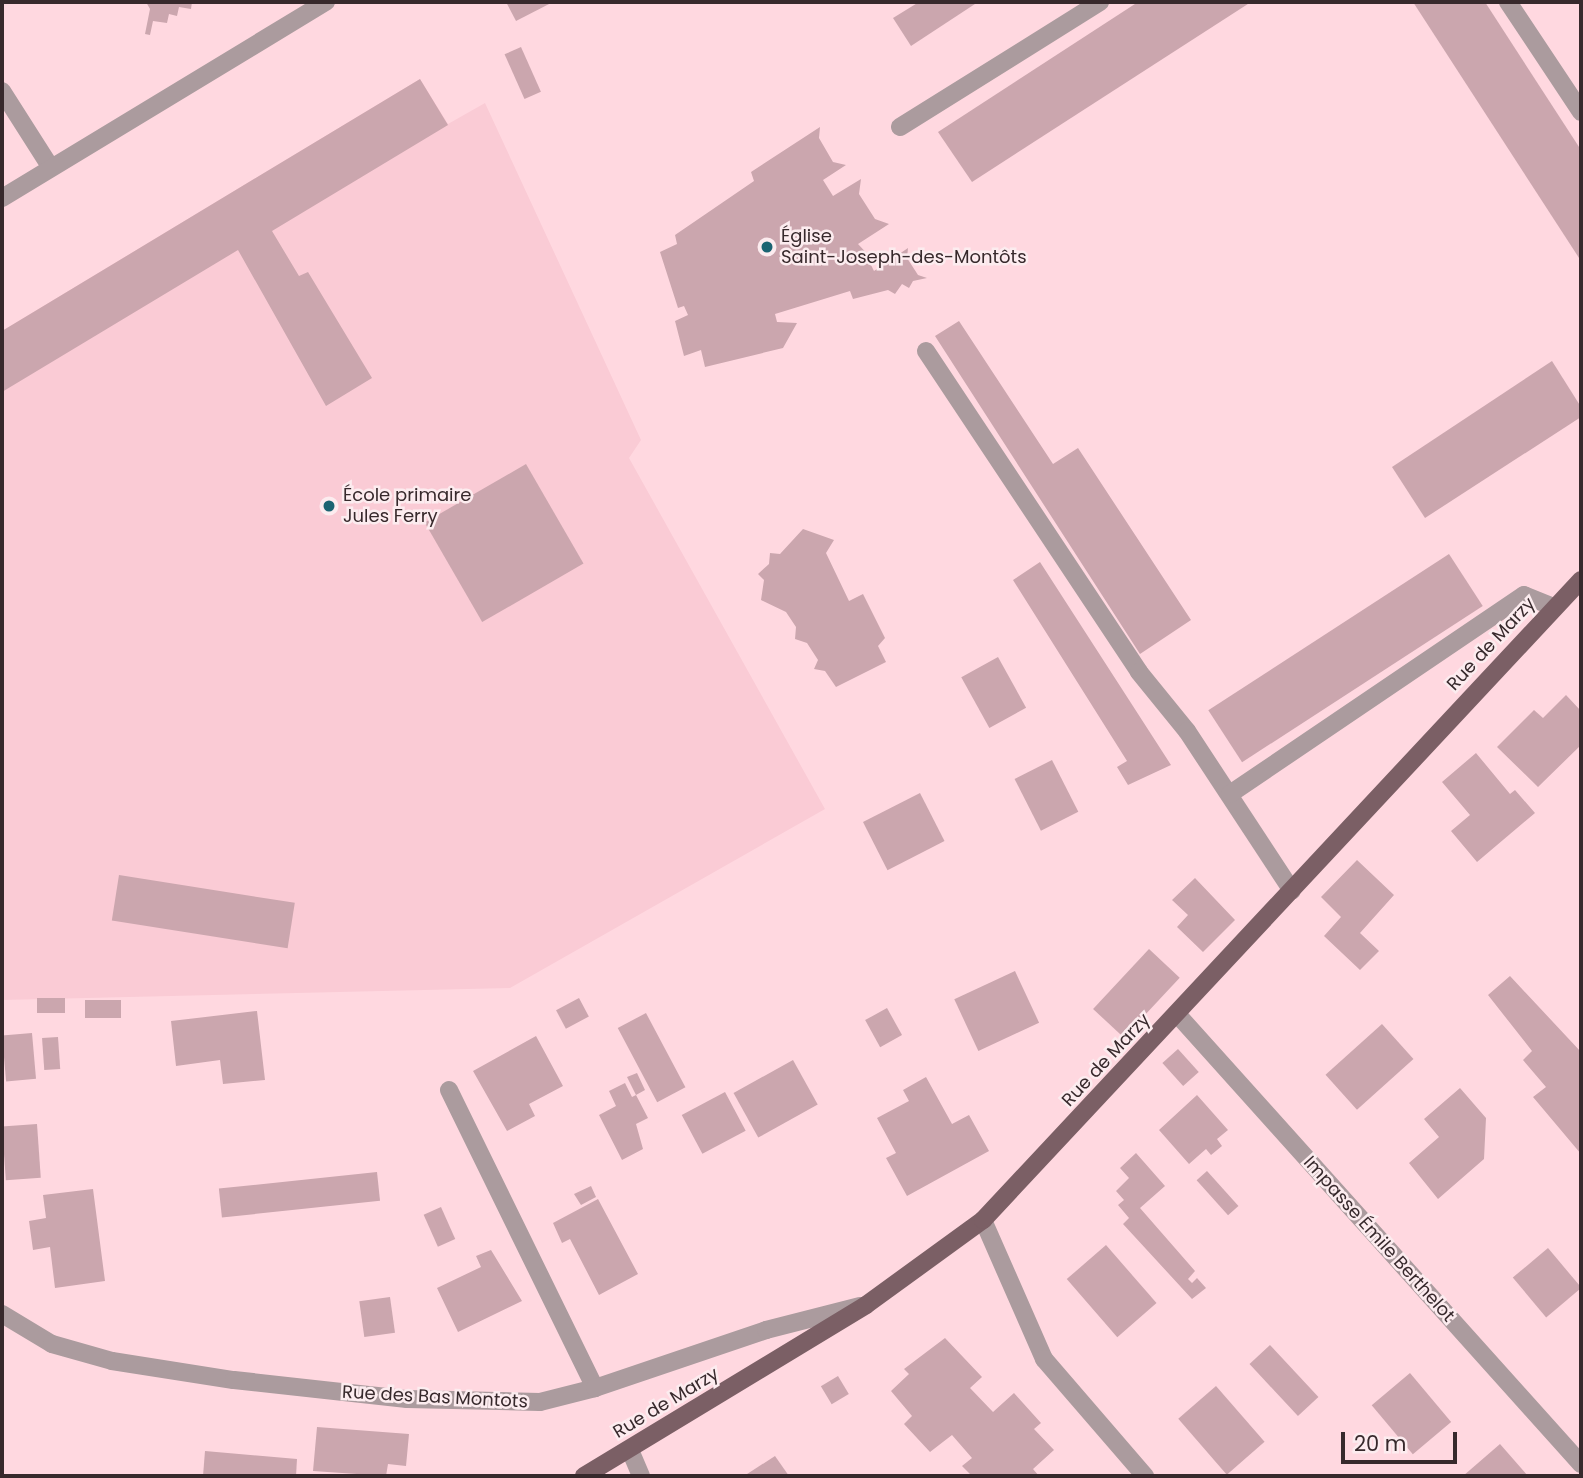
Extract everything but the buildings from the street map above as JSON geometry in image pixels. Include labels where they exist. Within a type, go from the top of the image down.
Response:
[{"type":"main road","name":"Rue de Marzy","points":[[584,1476],[866,1305],[983,1220],[1581,580]]},
{"type":"street","points":[[2,198],[326,2]]},
{"type":"street","points":[[900,127],[1100,2]]},
{"type":"street","points":[[1508,2],[1581,112]]},
{"type":"street","points":[[2,91],[51,168]]},
{"type":"street","points":[[926,351],[1139,672],[1187,731],[1292,891]]},
{"type":"street","points":[[1230,794],[1524,595],[1554,607]]},
{"type":"street","name":"Impasse Émile Berthelot","points":[[1177,1014],[1581,1464]]},
{"type":"street","points":[[449,1090],[595,1388]]},
{"type":"street","points":[[983,1220],[1044,1359],[1145,1476]]},
{"type":"street","name":"Rue des Bas Montots","points":[[2,1314],[52,1344],[112,1361],[234,1380],[407,1399],[540,1402],[595,1388],[766,1330],[866,1305]]},
{"type":"street","points":[[630,1450],[641,1476]]},
{"type":"shaded area","name":"École primaire Jules Ferry","points":[[420,79],[448,124],[485,103],[641,440],[629,458],[825,809],[510,988],[2,1000],[2,331]]},
{"type":"place","name":"Église Saint-Joseph-des-Montôts","points":[[767,247]]},
{"type":"place","name":"École primaire Jules Ferry","points":[[329,506]]}]
